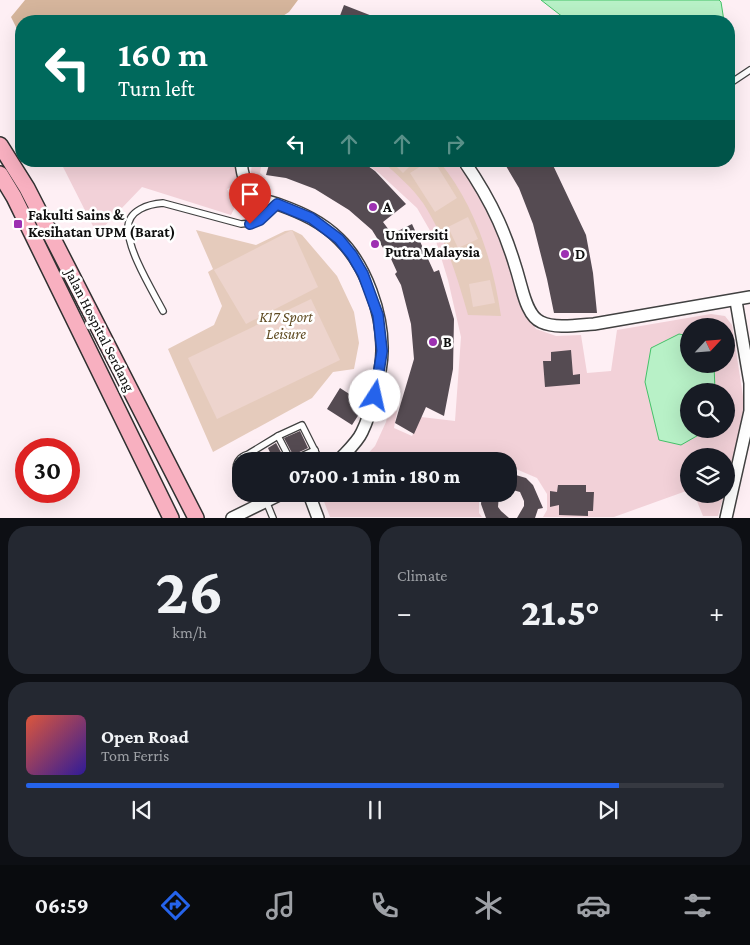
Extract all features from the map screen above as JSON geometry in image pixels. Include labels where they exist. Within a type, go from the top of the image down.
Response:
[{"type":"main road","name":"Jalan Hospital Serdang","points":[[0,145],[27,188],[196,518]]},
{"type":"main road","name":"Jalan Hospital Serdang","points":[[0,174],[14,197],[172,518]]},
{"type":"street","points":[[241,167],[245,184],[255,196],[311,218],[339,239],[352,255],[363,274],[378,315],[382,351],[375,396],[362,433],[346,452]]},
{"type":"street","points":[[468,167],[497,216],[511,250],[530,310],[540,322],[569,326],[594,324],[736,301],[750,297]]},
{"type":"street","points":[[726,518],[750,411],[750,382],[736,301]]},
{"type":"street","points":[[312,502],[318,518]]},
{"type":"street","points":[[232,518],[262,503]]},
{"type":"lane","points":[[735,80],[750,70]]},
{"type":"lane","points":[[163,311],[134,254],[130,240],[128,226],[132,217],[140,209],[151,204],[163,203],[241,224],[250,224],[260,220],[277,204]]},
{"type":"lane","points":[[252,452],[278,436],[302,425],[315,450],[291,461],[278,436]]},
{"type":"lane","points":[[262,503],[273,518]]},
{"type":"shaded area","points":[[25,0],[298,0],[284,15],[15,15],[15,25],[11,17]]},
{"type":"shaded area","points":[[541,0],[719,0],[723,15],[560,15]]},
{"type":"shaded area","points":[[63,167],[239,167],[240,184],[227,189],[236,205],[231,215],[142,187],[97,234]]},
{"type":"shaded area","points":[[251,167],[261,167],[260,173],[266,178],[253,184]]},
{"type":"shaded area","points":[[370,167],[459,167],[484,198],[504,239],[525,312],[536,329],[556,336],[581,335],[587,373],[611,371],[617,330],[680,319],[680,373],[735,373],[735,344],[745,409],[735,450],[735,448],[680,448],[680,493],[614,517],[543,517],[547,510],[547,494],[537,478],[517,469],[517,452],[369,452],[375,446],[386,422],[389,409],[397,411],[394,428],[412,436],[421,417],[455,421],[461,337],[448,280],[436,241],[417,208]]},
{"type":"shaded area","points":[[711,314],[725,316],[727,318],[688,318]]},
{"type":"shaded area","points":[[680,334],[680,373],[714,373],[715,383],[680,383],[680,438],[693,438],[681,445],[659,440],[645,382],[651,348]]},
{"type":"shaded area","points":[[324,502],[479,502],[479,513],[482,517],[330,517]]},
{"type":"shaded area","points":[[698,503],[722,503],[718,516],[703,516]]},
{"type":"green space","points":[[389,167],[444,167],[452,178],[463,196],[480,234],[493,275],[501,316],[468,315],[450,257],[438,229],[423,203]]},
{"type":"green space","points":[[397,167],[409,167],[403,173]]},
{"type":"green space","points":[[420,167],[438,167],[457,198],[435,212],[410,173]]},
{"type":"green space","points":[[468,217],[478,239],[458,248],[448,227]]},
{"type":"green space","name":"K17 Sport Leisure","points":[[196,230],[256,245],[285,231],[292,230],[302,235],[337,276],[354,312],[359,343],[354,369],[333,372],[312,398],[213,452],[168,349],[214,325],[222,306],[208,272],[213,269]]},
{"type":"green space","points":[[292,230],[318,287],[246,324],[214,270]]},
{"type":"green space","points":[[490,280],[495,303],[473,307],[469,284]]},
{"type":"green space","points":[[311,299],[340,360],[217,419],[188,358]]},
{"type":"building","points":[[344,5],[370,15],[340,15]]},
{"type":"building","points":[[268,167],[369,167],[406,204],[383,222],[392,234],[412,224],[434,272],[439,270],[454,319],[453,369],[444,416],[426,407],[414,434],[395,423],[414,359],[411,324],[401,285],[395,274],[397,272],[387,250],[385,251],[372,230],[349,210],[315,189],[286,178],[266,175]]},
{"type":"building","name":"D","points":[[507,167],[554,167],[586,235],[593,273],[597,313],[554,313],[533,224],[519,188]]},
{"type":"building","points":[[571,350],[573,375],[580,374],[580,384],[545,387],[543,361],[551,361],[551,352]]},
{"type":"building","points":[[340,388],[360,401],[358,405],[363,408],[352,425],[327,409]]},
{"type":"building","points":[[300,431],[308,448],[299,452],[291,452],[284,438]]},
{"type":"building","points":[[276,443],[281,452],[270,452],[268,448]]},
{"type":"building","points":[[517,475],[526,478],[533,485],[543,508],[538,509],[535,518],[517,518],[524,506],[520,492],[517,491]]},
{"type":"building","points":[[558,485],[586,485],[586,492],[594,492],[593,511],[588,511],[588,516],[559,515],[559,505],[550,507],[550,491],[557,492]]},
{"type":"building","points":[[481,502],[498,502],[498,507],[509,518],[486,518]]},
{"type":"place","name":"A","points":[[373,207]]},
{"type":"place","name":"Fakulti Sains & Kesihatan UPM (Barat)","points":[[18,224]]},
{"type":"place","name":"Universiti Putra Malaysia","points":[[375,244]]},
{"type":"place","name":"D","points":[[565,254]]},
{"type":"place","name":"B","points":[[433,342]]},
{"type":"route","points":[[250,224],[260,220],[277,204],[311,218],[339,239],[352,255],[363,274],[378,315],[382,351],[375,396]]}]
